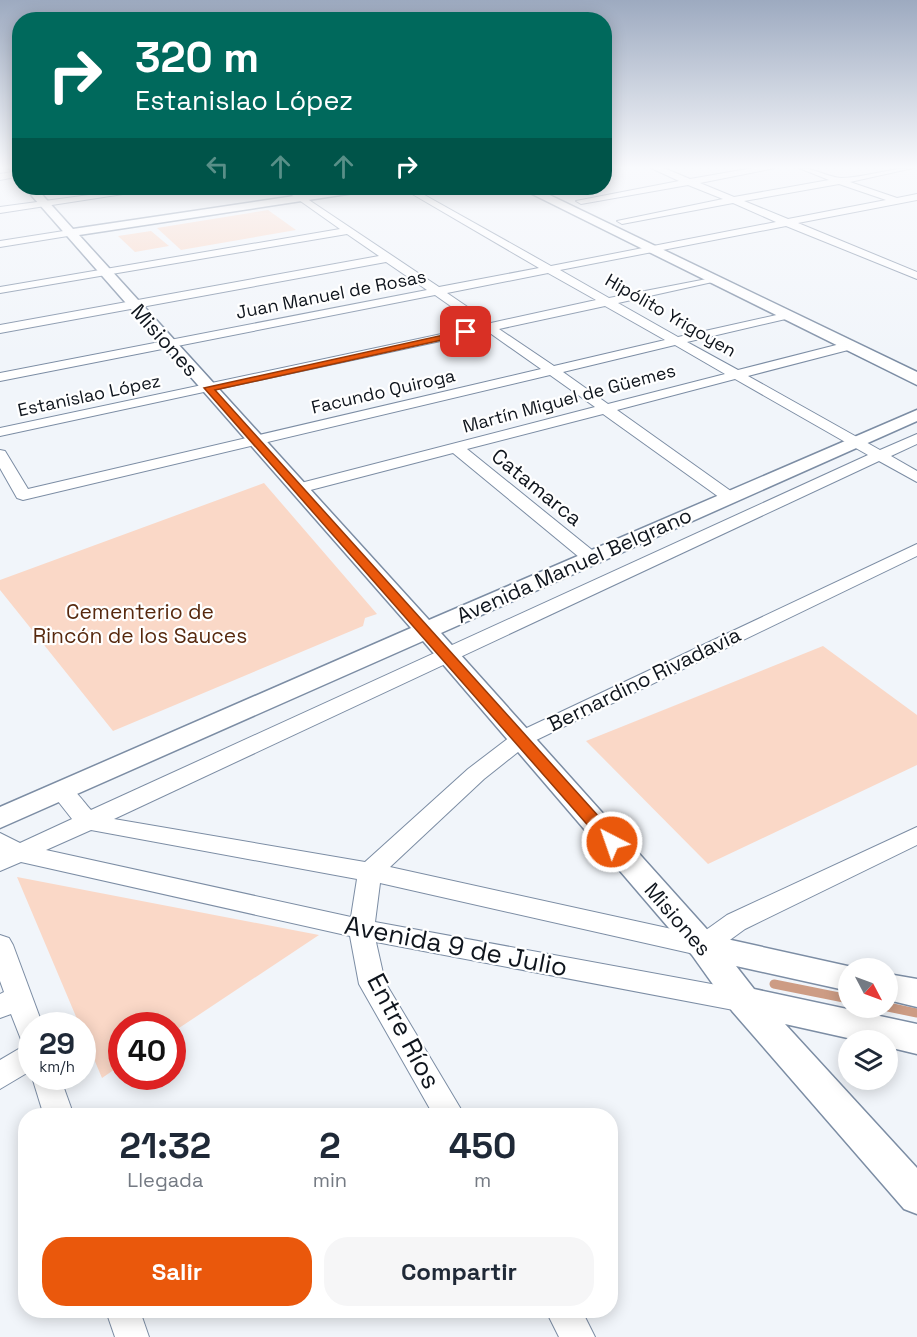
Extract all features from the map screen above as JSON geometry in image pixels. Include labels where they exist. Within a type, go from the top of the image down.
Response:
[{"type":"main road","points":[[614,230],[917,379]]},
{"type":"main road","points":[[642,230],[917,362]]},
{"type":"street","name":"Misiones","points":[[68,230],[447,654],[703,946],[744,1001],[917,1196]]},
{"type":"street","points":[[0,244],[87,230]]},
{"type":"street","name":"Hipólito Yrigoyen","points":[[483,230],[917,477]]},
{"type":"street","name":"Juan Manuel de Rosas","points":[[0,377],[752,230]]},
{"type":"street","points":[[806,230],[917,276]]},
{"type":"street","points":[[0,290],[348,231],[553,371],[729,497]]},
{"type":"street","points":[[0,330],[388,258]]},
{"type":"street","name":"Estanislao López","points":[[0,432],[713,279]]},
{"type":"street","name":"Facundo Quiroga","points":[[6,476],[23,495],[786,315]]},
{"type":"street","name":"Martín Miguel de Güemes","points":[[299,488],[848,346]]},
{"type":"street","name":"Avenida Manuel Belgrano","points":[[0,818],[917,415]]},
{"type":"street","points":[[6,852],[86,820],[917,438]]},
{"type":"street","name":"Catamarca","points":[[457,448],[591,558]]},
{"type":"street","points":[[0,454],[6,476]]},
{"type":"street","name":"Bernardino Rivadavia","points":[[370,872],[476,774],[521,739],[917,549]]},
{"type":"street","points":[[61,791],[86,820],[370,872],[838,976]]},
{"type":"street","points":[[703,946],[736,922],[917,835]]},
{"type":"street","name":"Avenida 9 de Julio","points":[[6,852],[361,928],[744,1001],[917,1039]]},
{"type":"street","name":"Entre Ríos","points":[[370,872],[361,928],[372,984],[445,1108]]},
{"type":"street","points":[[0,945],[9,1002],[18,1015]]},
{"type":"street","points":[[898,989],[917,993]]},
{"type":"street","points":[[0,1076],[18,1064]]},
{"type":"street","points":[[50,1090],[56,1108]]},
{"type":"street","points":[[125,1318],[132,1337]]},
{"type":"street","points":[[567,1318],[578,1337]]},
{"type":"green space","points":[[160,230],[294,230],[181,250]]},
{"type":"green space","points":[[151,231],[169,246],[135,252],[118,236]]},
{"type":"green space","name":"Cementerio de Rincón de los Sauces","points":[[264,483],[377,614],[365,618],[363,626],[113,731],[0,590],[0,580]]},
{"type":"green space","points":[[823,646],[917,715],[917,765],[708,864],[586,741]]},
{"type":"green space","points":[[17,877],[319,935],[186,1023],[186,1012],[108,1012],[108,1074],[102,1078],[96,1064],[96,1012],[74,1012]]},
{"type":"waterway","points":[[774,984],[838,997]]},
{"type":"waterway","points":[[898,1009],[917,1013]]},
{"type":"route","points":[[466,332],[209,388],[612,842]]}]
